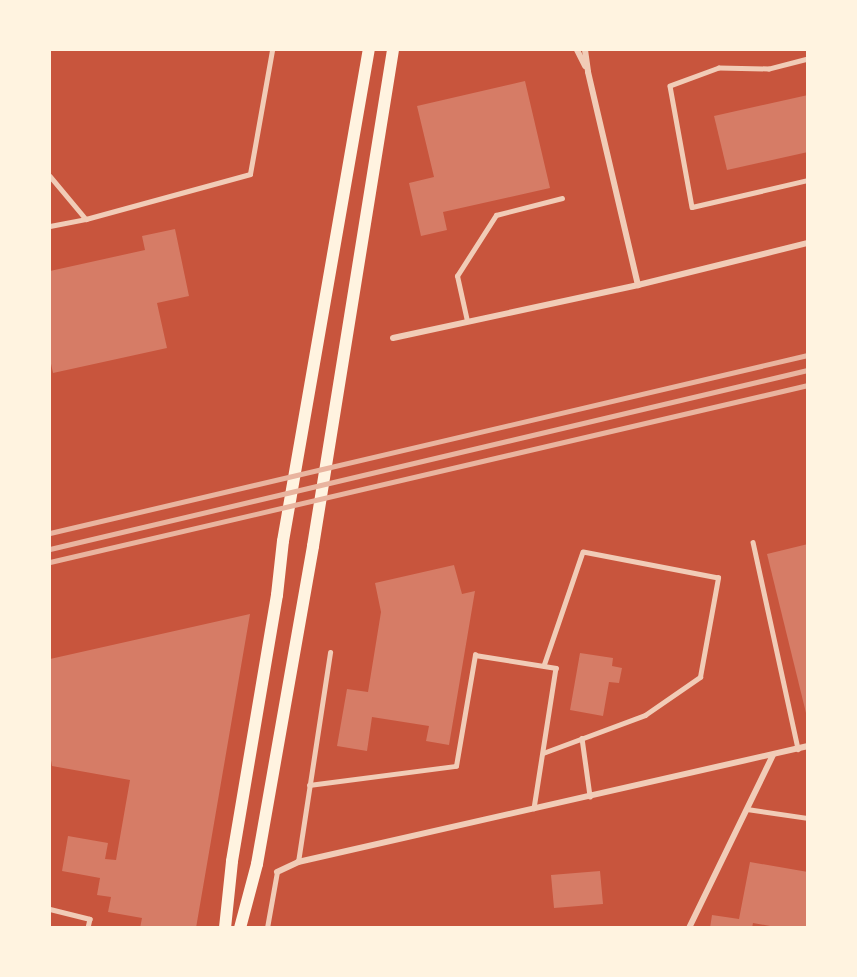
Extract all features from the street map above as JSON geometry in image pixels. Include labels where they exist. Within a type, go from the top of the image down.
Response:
[{"type":"main road","points":[[225,927],[232,861],[277,595],[283,541],[369,50]]},
{"type":"main road","points":[[240,927],[257,864],[313,546],[393,50]]},
{"type":"street","points":[[577,50],[588,72]]},
{"type":"street","points":[[585,50],[588,72],[638,285]]},
{"type":"street","points":[[393,338],[638,285],[807,243]]},
{"type":"street","points":[[277,872],[298,862],[807,746]]},
{"type":"street","points":[[688,927],[773,755]]},
{"type":"lane","points":[[50,226],[86,219],[250,174],[272,50]]},
{"type":"lane","points":[[807,60],[769,69],[719,68],[670,86],[692,207],[807,180]]},
{"type":"lane","points":[[50,176],[86,219]]},
{"type":"lane","points":[[467,321],[458,276],[496,215],[562,198]]},
{"type":"lane","points":[[753,542],[798,749]]},
{"type":"lane","points":[[543,753],[645,715],[700,677],[718,578],[583,552],[544,666]]},
{"type":"lane","points":[[298,862],[330,652]]},
{"type":"lane","points":[[309,785],[456,766],[475,655],[556,668],[534,808]]},
{"type":"lane","points":[[582,738],[590,796]]},
{"type":"lane","points":[[747,809],[807,819]]},
{"type":"lane","points":[[267,927],[277,872]]},
{"type":"lane","points":[[50,909],[90,919],[88,927]]},
{"type":"building","points":[[525,81],[550,188],[443,212],[447,230],[421,236],[409,183],[434,177],[417,106]]},
{"type":"building","points":[[808,95],[808,152],[727,170],[714,116]]},
{"type":"building","points":[[175,229],[189,296],[157,303],[167,348],[53,373],[50,359],[50,271],[145,250],[142,236]]},
{"type":"building","points":[[808,544],[808,717],[807,717],[767,554]]},
{"type":"building","points":[[454,565],[462,594],[475,591],[449,745],[426,741],[429,726],[372,717],[367,751],[337,746],[347,689],[368,692],[381,612],[375,583]]},
{"type":"building","points":[[250,614],[196,928],[140,928],[142,918],[108,912],[111,897],[97,895],[100,878],[62,871],[68,836],[108,843],[105,859],[116,860],[130,780],[52,766],[50,659]]},
{"type":"building","points":[[580,653],[613,658],[612,666],[622,668],[619,683],[609,682],[603,716],[570,710]]},
{"type":"building","points":[[750,862],[808,872],[808,928],[781,928],[753,923],[752,928],[710,928],[712,915],[739,919]]},
{"type":"building","points":[[600,871],[603,904],[554,908],[551,875]]},
{"type":"railway","points":[[50,533],[808,355]]},
{"type":"railway","points":[[50,549],[808,370]]},
{"type":"railway","points":[[50,562],[808,385]]}]
